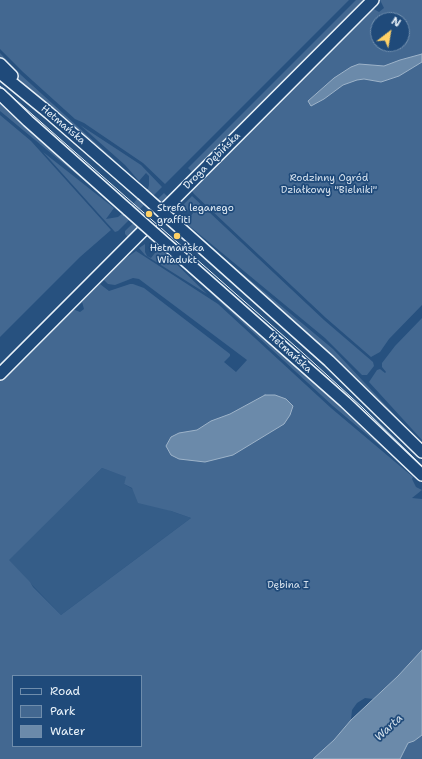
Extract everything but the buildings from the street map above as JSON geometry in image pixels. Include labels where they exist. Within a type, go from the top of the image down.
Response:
[{"type":"main road","name":"Droga Dębińska","points":[[0,374],[373,0]]},
{"type":"main road","points":[[0,64],[39,104]]},
{"type":"main road","name":"Hetmańska","points":[[0,73],[39,104],[142,194],[329,361],[422,452]]},
{"type":"main road","name":"Hetmańska","points":[[0,94],[128,210],[345,402],[422,475]]},
{"type":"main road","points":[[0,98],[14,107]]},
{"type":"shaded area","points":[[102,468],[127,477],[124,484],[171,511],[191,518],[61,615],[8,560]]},
{"type":"green space","points":[[0,0],[349,0],[165,184],[143,163],[84,123],[75,119],[0,49]]},
{"type":"green space","points":[[356,0],[369,0],[209,160],[192,172],[188,168]]},
{"type":"green space","name":"Rodzinny Ogród Działkowy \"Bielniki\"","points":[[380,0],[422,0],[422,305],[389,339],[380,352],[371,357],[326,318],[191,190],[372,8],[379,12],[384,8]]},
{"type":"green space","points":[[0,53],[21,75],[121,166],[123,171],[28,88],[0,60]]},
{"type":"green space","points":[[0,102],[99,190],[98,192],[0,111]]},
{"type":"green space","points":[[0,115],[31,141],[111,230],[80,257],[0,337]]},
{"type":"green space","points":[[80,125],[141,165],[162,187],[118,231],[115,232],[43,152],[114,208],[106,219],[118,217],[131,206],[80,161],[81,160],[132,205],[137,199],[87,153],[88,152],[139,198],[148,189],[149,176],[146,173],[139,181],[125,165]]},
{"type":"green space","points":[[164,193],[170,199],[130,239],[125,234],[125,231]]},
{"type":"green space","points":[[192,196],[324,320],[373,362],[374,366],[367,375],[362,375],[325,338],[187,224],[187,221],[193,213],[180,208]]},
{"type":"green space","points":[[190,230],[333,349],[422,444],[422,446]]},
{"type":"green space","points":[[145,244],[145,252],[147,256],[151,258],[158,249],[161,249],[207,294],[145,255],[139,248]]},
{"type":"green space","name":"Dębina I","points":[[136,251],[218,304],[331,408],[413,477],[412,479],[416,487],[422,490],[412,498],[422,499],[422,650],[398,676],[373,699],[365,698],[357,703],[352,710],[351,720],[334,740],[313,759],[0,759],[0,381],[70,308],[80,312],[84,309],[82,302],[100,284],[109,291],[130,284],[144,288],[230,354],[224,362],[236,372],[247,360],[139,279],[133,278],[115,285],[108,284],[104,280],[123,260]],"holes":[[[102,468],[126,477],[124,484],[132,488],[138,503],[171,511],[191,518],[61,615],[9,560]]]},
{"type":"green space","points":[[167,251],[313,380],[403,465],[333,406]]},
{"type":"green space","points":[[422,318],[422,440],[369,382],[377,370],[380,369],[385,373],[386,372],[382,367],[382,363],[395,346]]},
{"type":"green space","points":[[266,323],[347,396],[422,469],[265,325]]},
{"type":"green space","points":[[422,735],[422,759],[400,759],[408,742],[414,741]]},
{"type":"water","points":[[422,54],[422,62],[399,76],[381,82],[364,79],[357,80],[343,85],[324,99],[311,106],[308,101],[334,78],[351,67],[359,64],[384,66]]},
{"type":"water","points":[[265,395],[275,395],[286,399],[293,406],[290,415],[284,424],[233,455],[205,462],[179,459],[171,455],[166,446],[171,437],[179,433],[197,430],[211,421],[230,414]]},
{"type":"water","name":"Warta","points":[[422,650],[422,735],[414,741],[408,743],[400,759],[313,759],[334,740],[351,720],[398,676]]},
{"type":"tram line","points":[[0,86],[304,354],[363,408],[422,466]]},
{"type":"place","name":"Strefa leganego graffiti","points":[[149,214]]},
{"type":"place","name":"Hetmańska Wiadukt","points":[[177,236]]}]
